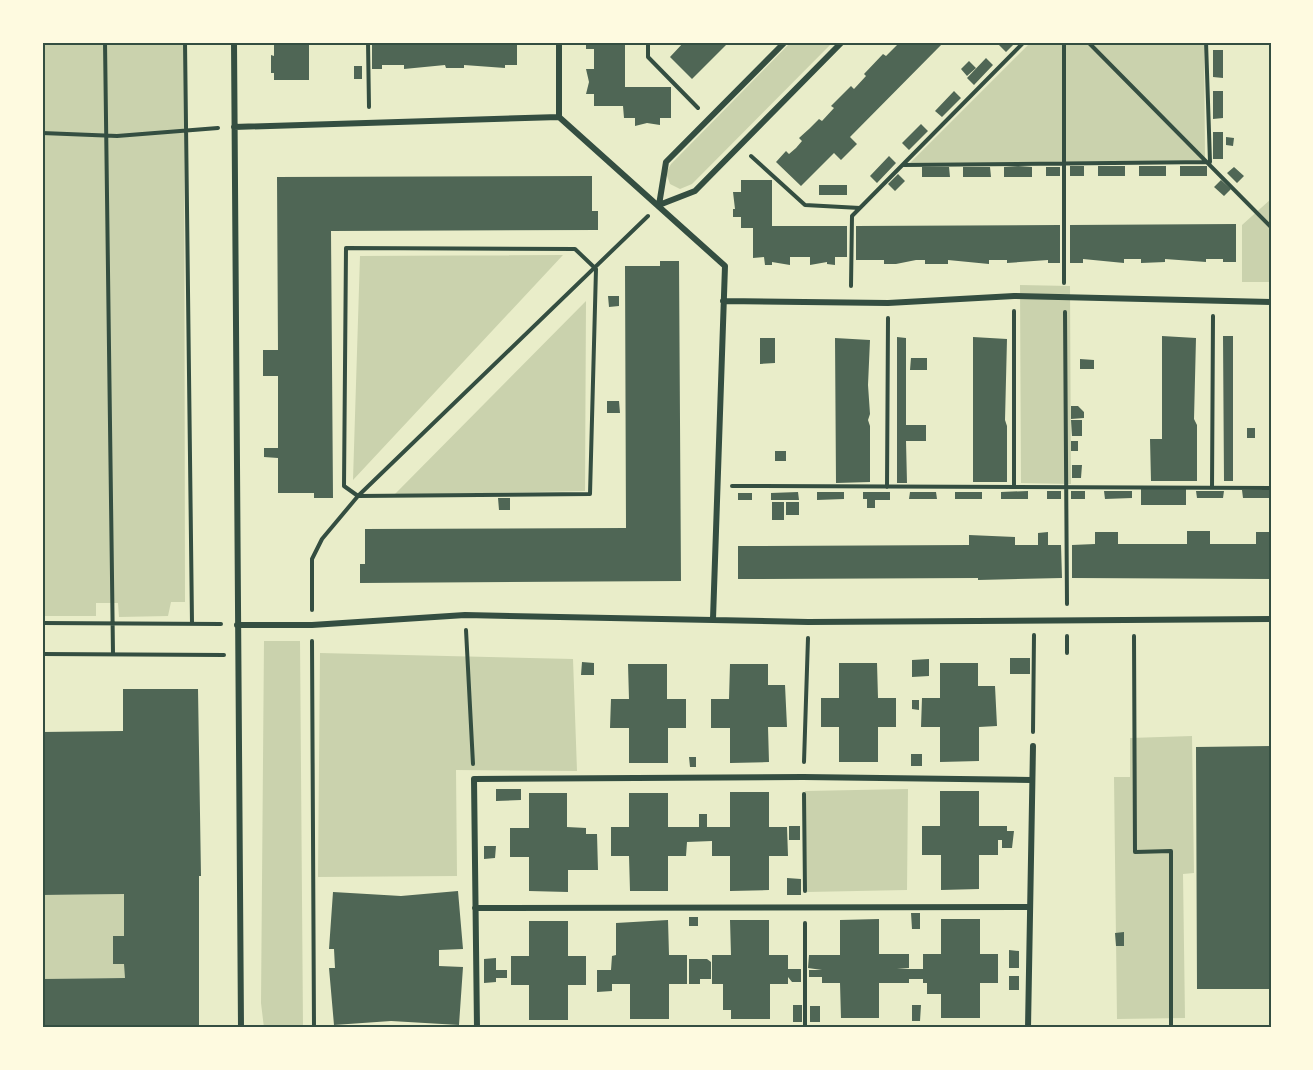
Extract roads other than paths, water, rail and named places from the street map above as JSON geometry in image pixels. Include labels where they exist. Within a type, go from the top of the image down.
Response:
[{"type":"street","points":[[234,42],[241,1028]]},
{"type":"street","points":[[559,42],[559,117]]},
{"type":"street","points":[[659,205],[666,162],[784,42]]},
{"type":"street","points":[[659,205],[695,191],[842,42]]},
{"type":"street","points":[[234,127],[559,117],[725,266],[713,619]]},
{"type":"street","points":[[723,301],[888,303],[1014,296],[1271,302]]},
{"type":"street","points":[[237,626],[312,625],[465,615],[808,622],[1271,619]]},
{"type":"street","points":[[1029,1028],[1033,746]]},
{"type":"street","points":[[477,1028],[474,779],[803,777],[1031,780]]},
{"type":"street","points":[[475,908],[1029,908]]}]
